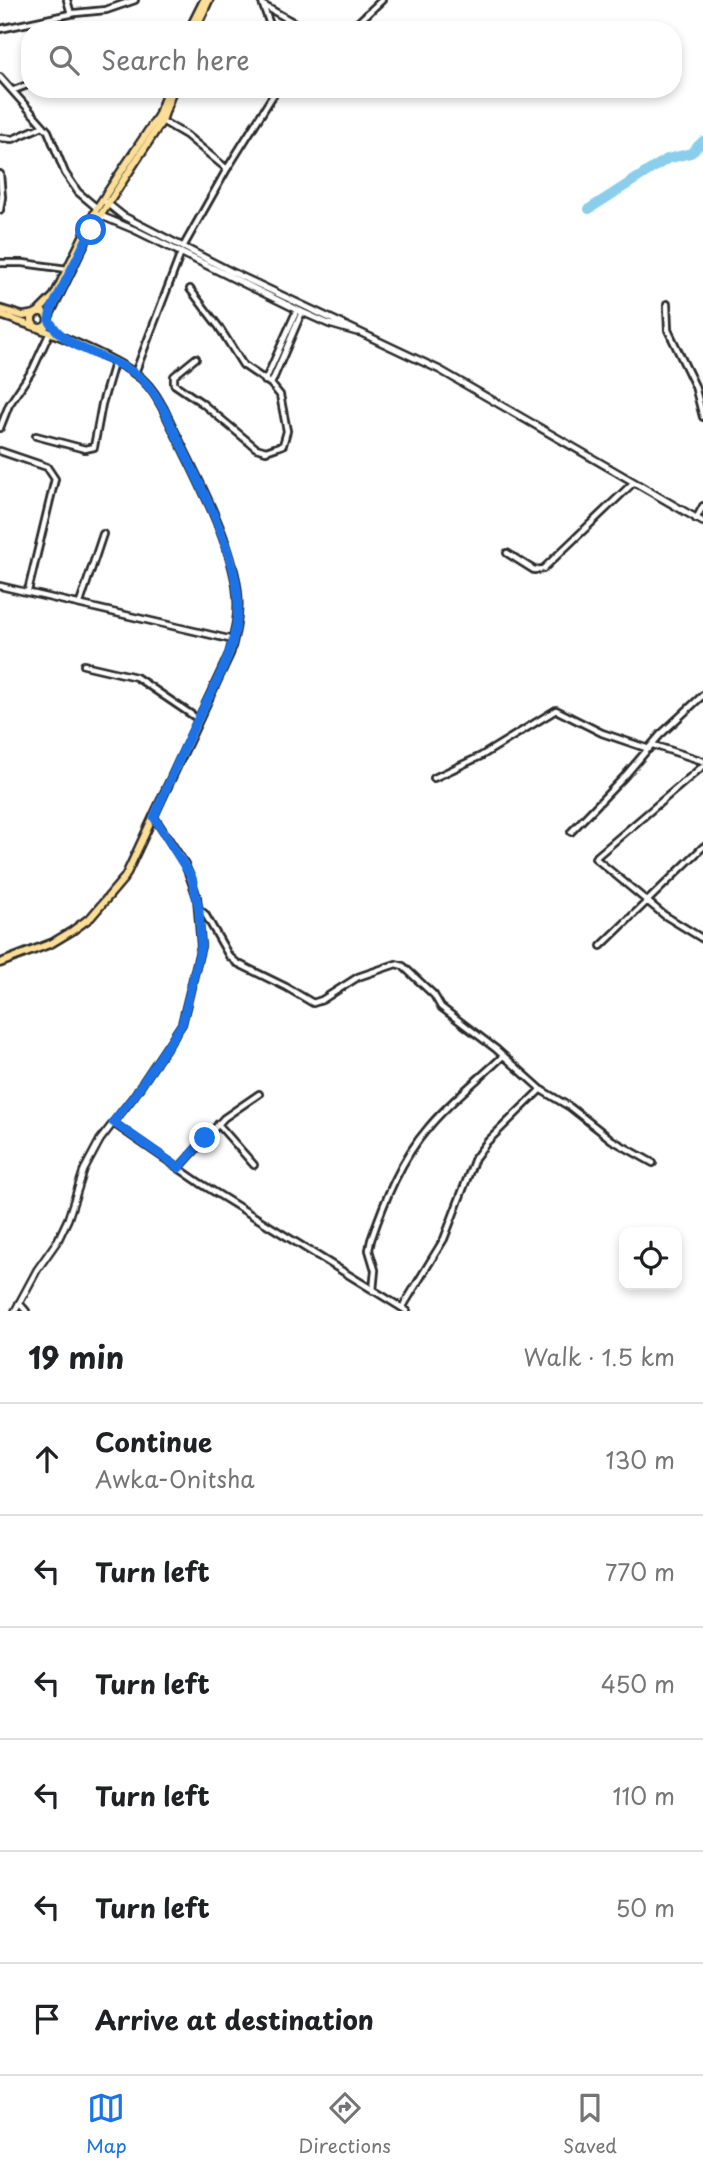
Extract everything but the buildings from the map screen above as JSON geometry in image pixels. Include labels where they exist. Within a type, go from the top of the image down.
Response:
[{"type":"main road","points":[[194,21],[204,0]]},
{"type":"main road","points":[[199,21],[209,0]]},
{"type":"main road","points":[[105,202],[158,116],[166,98]]},
{"type":"main road","points":[[37,328],[32,319],[54,296],[97,213],[162,121],[168,98]]},
{"type":"main road","points":[[105,202],[123,216],[182,250],[300,311],[329,324],[367,334]]},
{"type":"main road","points":[[97,213],[367,334],[482,392],[703,523]]},
{"type":"main road","points":[[37,328],[45,327],[97,213]]},
{"type":"main road","points":[[0,309],[23,316],[44,313],[62,336]]},
{"type":"main road","points":[[0,315],[62,336],[134,373],[153,391],[226,546],[237,588],[238,605],[233,640],[225,663],[125,877],[91,918],[52,943],[0,964]]},
{"type":"main road","points":[[15,1311],[37,1270],[58,1240],[84,1170],[100,1140],[134,1096],[182,1024],[201,946],[199,909],[188,871],[154,817]]},
{"type":"street","points":[[67,0],[71,14]]},
{"type":"street","points":[[38,21],[106,10],[135,0]]},
{"type":"street","points":[[360,21],[382,0]]},
{"type":"street","points":[[262,2],[269,21]]},
{"type":"street","points":[[262,2],[293,21]]},
{"type":"street","points":[[0,29],[21,25]]},
{"type":"street","points":[[0,78],[43,126],[54,142],[65,173],[97,213]]},
{"type":"street","points":[[13,90],[21,87]]},
{"type":"street","points":[[134,373],[182,250],[270,98]]},
{"type":"street","points":[[162,121],[186,135],[227,169]]},
{"type":"street","points":[[0,138],[13,139],[43,126]]},
{"type":"street","points":[[0,174],[0,210]]},
{"type":"street","points":[[0,263],[23,262],[68,269]]},
{"type":"street","points":[[190,289],[215,321],[243,365],[271,384],[280,395],[287,431],[282,445],[266,451],[256,448],[202,403],[174,384],[174,376],[196,358]]},
{"type":"street","points":[[667,304],[668,330],[695,386],[703,417]]},
{"type":"street","points":[[265,381],[300,311]]},
{"type":"street","points":[[271,384],[300,311]]},
{"type":"street","points":[[0,428],[9,405],[33,369],[50,332]]},
{"type":"street","points":[[36,436],[85,449],[94,447],[102,404],[114,363]]},
{"type":"street","points":[[0,451],[47,467],[55,479],[28,592]]},
{"type":"street","points":[[507,553],[534,570],[543,569],[633,483]]},
{"type":"street","points":[[696,519],[703,506]]},
{"type":"street","points":[[80,603],[103,534]]},
{"type":"street","points":[[0,586],[233,640]]},
{"type":"street","points":[[84,665],[136,677],[198,719]]},
{"type":"street","points":[[571,832],[703,695]]},
{"type":"street","points":[[434,778],[481,757],[556,710],[602,733],[703,763]]},
{"type":"street","points":[[703,763],[595,858],[646,901],[703,939]]},
{"type":"street","points":[[601,946],[703,847]]},
{"type":"street","points":[[199,909],[205,914],[229,956],[237,963],[313,1003],[358,976],[392,965],[403,966],[434,995],[442,1007],[541,1089],[570,1107],[612,1140],[653,1163]]},
{"type":"street","points":[[373,1290],[374,1270],[369,1250],[371,1240],[407,1158],[437,1117],[503,1056]]},
{"type":"street","points":[[113,1122],[179,1168],[405,1310],[444,1239],[474,1158],[541,1089]]},
{"type":"street","points":[[179,1168],[218,1124],[260,1094]]},
{"type":"street","points":[[218,1124],[254,1165]]},
{"type":"street","points":[[19,1303],[26,1311]]},
{"type":"waterway","points":[[589,209],[667,159],[691,153],[703,141]]},
{"type":"route","points":[[91,230],[48,318],[62,336],[134,373],[153,391],[226,546],[237,588],[236,628],[230,653],[154,817],[192,878],[200,920],[201,946],[196,969],[182,1024],[134,1096],[113,1122],[179,1168],[205,1138]]}]
